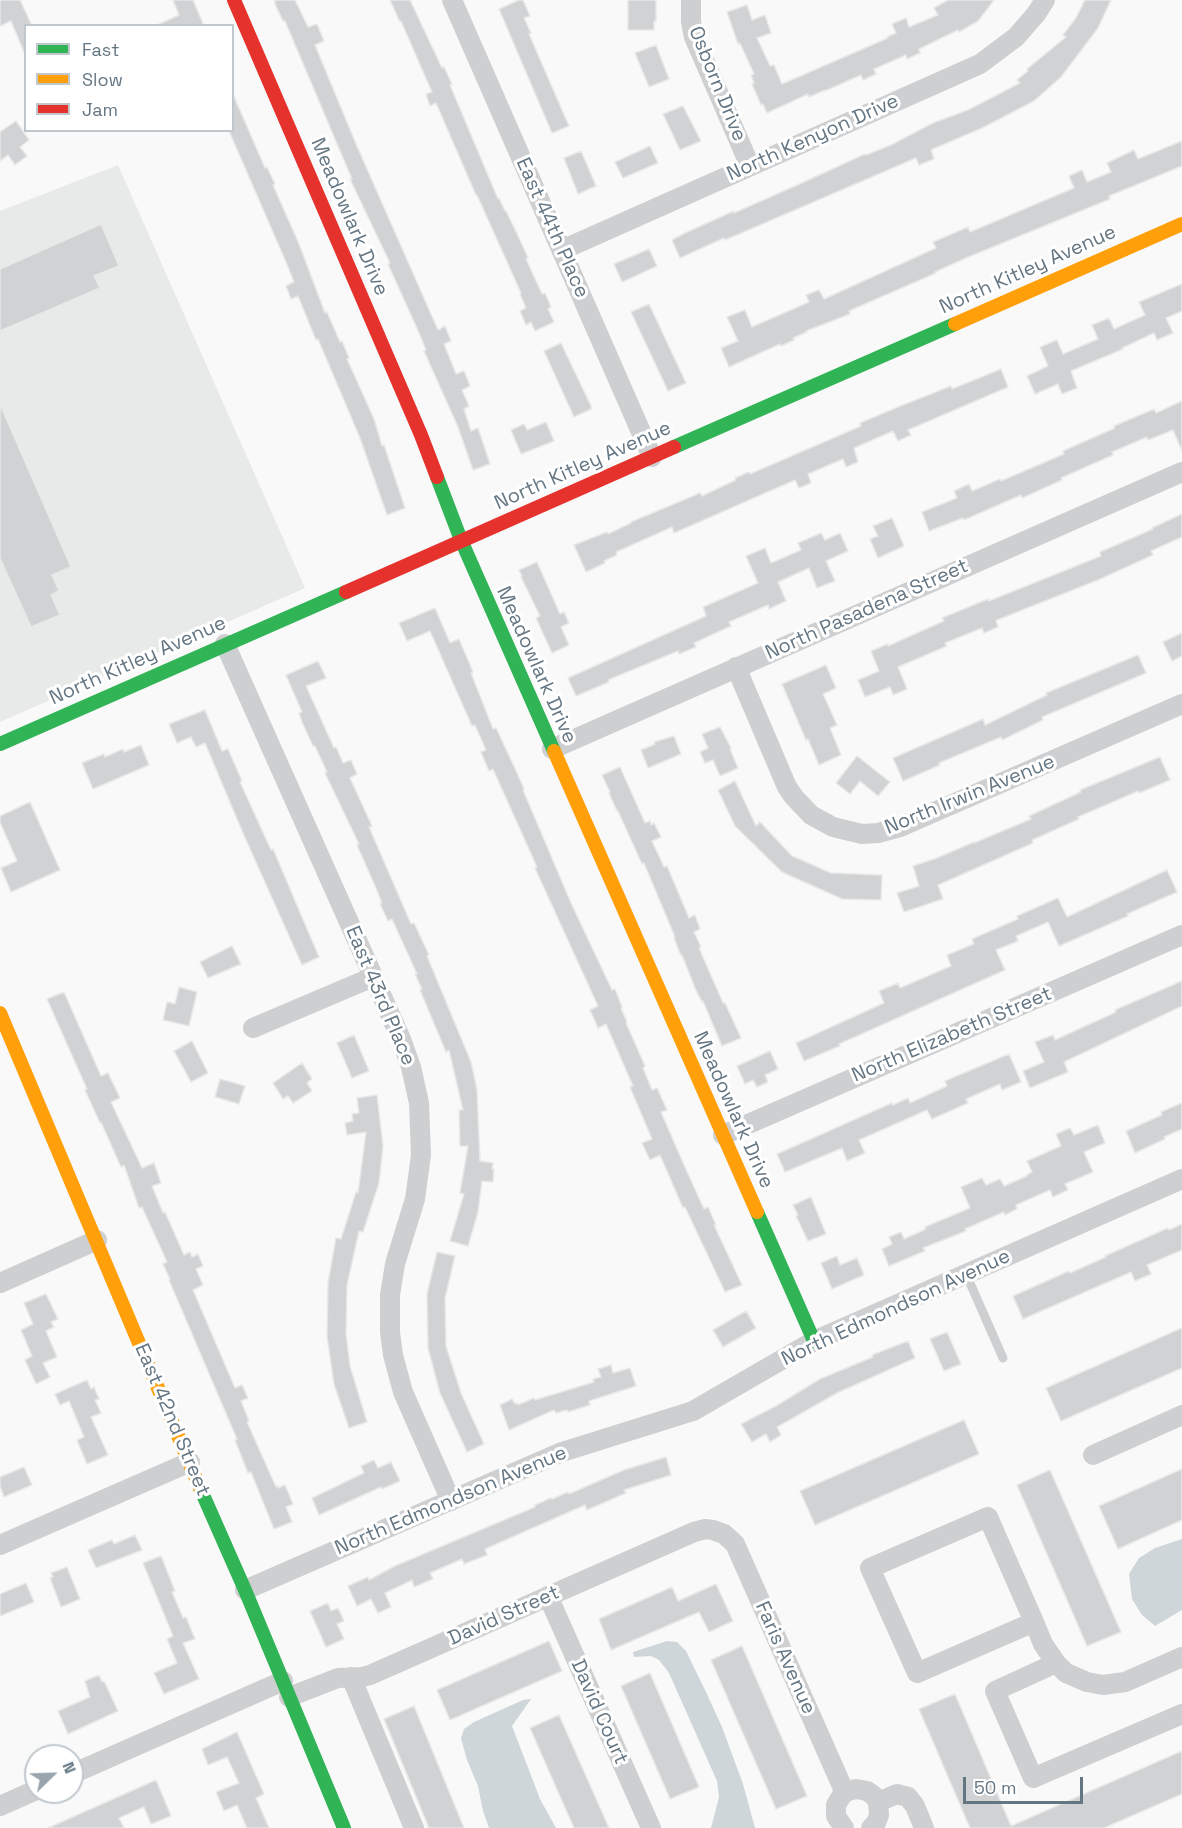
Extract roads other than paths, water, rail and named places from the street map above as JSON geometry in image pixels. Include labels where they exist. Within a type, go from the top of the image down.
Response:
[{"type":"street","name":"Meadowlark Drive","points":[[234,0],[421,435],[461,540],[814,1341]]},
{"type":"street","name":"East 44th Place","points":[[452,0],[652,457]]},
{"type":"street","name":"Osborn Drive","points":[[691,0],[694,37],[750,166]]},
{"type":"street","name":"North Kenyon Drive","points":[[562,250],[980,64],[1016,37],[1045,0]]},
{"type":"street","name":"North Kitley Avenue","points":[[0,744],[1182,224]]},
{"type":"street","name":"North Pasadena Street","points":[[552,748],[1182,472]]},
{"type":"street","name":"East 43rd Place","points":[[225,644],[401,1039],[411,1067],[419,1103],[422,1140],[415,1199],[394,1264],[390,1325],[393,1355],[403,1392],[451,1501]]},
{"type":"street","name":"North Irwin Avenue","points":[[736,667],[787,787],[794,797],[811,815],[832,827],[862,834],[878,833],[900,827],[1182,704]]},
{"type":"street","name":"North Elizabeth Street","points":[[723,1135],[1182,935]]},
{"type":"street","points":[[253,1028],[373,977]]},
{"type":"street","name":"East 42nd Street","points":[[1,1018],[246,1590],[344,1828]]},
{"type":"street","name":"North Edmondson Avenue","points":[[246,1590],[562,1452],[693,1411],[814,1341],[1182,1179]]},
{"type":"street","points":[[0,1282],[97,1240]]},
{"type":"street","points":[[1093,1455],[1182,1415]]},
{"type":"street","points":[[0,1545],[190,1462]]},
{"type":"street","points":[[1034,1622],[917,1673],[870,1568],[988,1517],[1034,1622],[1043,1644],[1066,1673],[1095,1684],[1125,1682],[1182,1657]]},
{"type":"street","name":"David Street","points":[[286,1689],[338,1678],[370,1675],[698,1530],[716,1530]]},
{"type":"street","name":"Faris Avenue","points":[[716,1530],[735,1544],[845,1793]]},
{"type":"street","name":"David Court","points":[[548,1596],[651,1828]]},
{"type":"street","points":[[1056,1663],[994,1691],[1033,1778],[1182,1714]]},
{"type":"street","points":[[351,1677],[414,1828]]},
{"type":"street","points":[[84,1769],[286,1689]]},
{"type":"street","points":[[844,1828],[839,1823],[836,1812],[838,1802],[845,1793],[852,1789],[864,1790],[874,1796],[878,1802],[879,1815],[872,1828]]},
{"type":"street","points":[[878,1802],[897,1794],[908,1797],[915,1806],[924,1828]]},
{"type":"street","points":[[0,1806],[24,1795]]},
{"type":"lane","points":[[966,1274],[1003,1358]]}]
